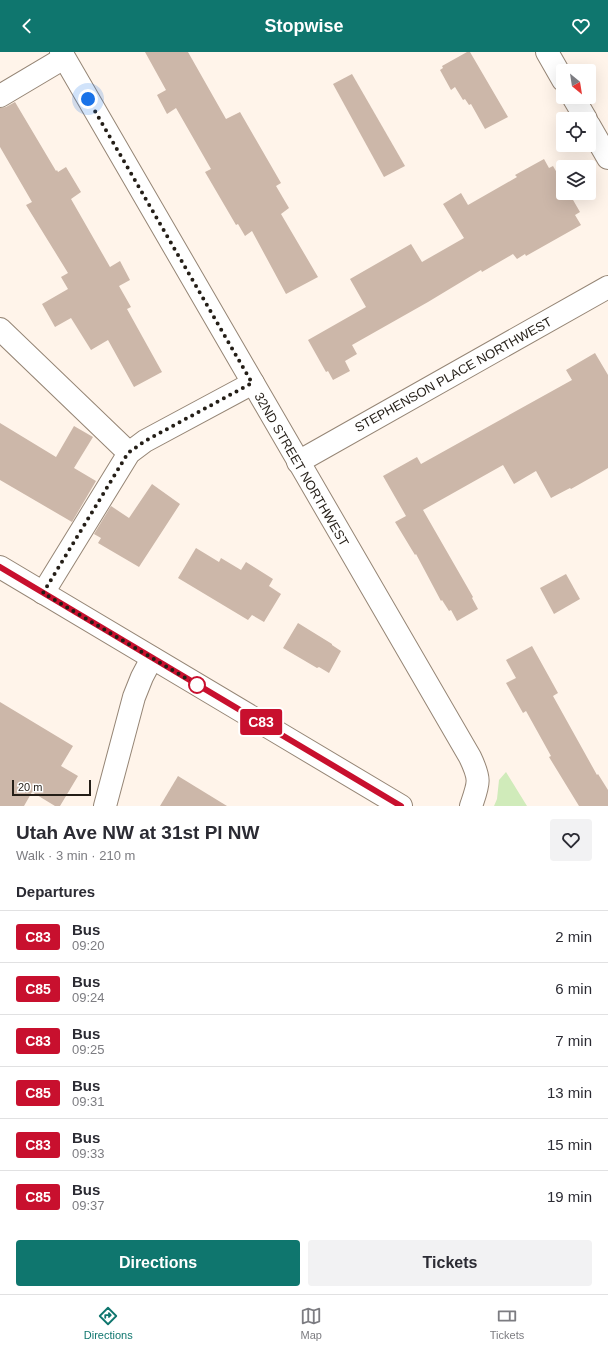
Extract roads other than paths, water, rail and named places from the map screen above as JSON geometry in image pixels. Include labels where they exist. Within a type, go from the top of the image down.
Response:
[{"type":"street","points":[[547,52],[556,68]]},
{"type":"street","points":[[0,96],[63,55]]},
{"type":"street","name":"32ND STREET NORTHWEST","points":[[63,55],[470,757],[477,773],[478,780],[478,786],[471,806]]},
{"type":"street","points":[[596,137],[608,158]]},
{"type":"street","name":"STEPHENSON PLACE NORTHWEST","points":[[298,462],[608,287]]},
{"type":"street","points":[[0,329],[128,453]]},
{"type":"street","points":[[43,593],[128,453],[145,441],[252,383]]},
{"type":"street","points":[[0,567],[401,806]]},
{"type":"street","points":[[105,806],[134,697],[152,658]]}]
